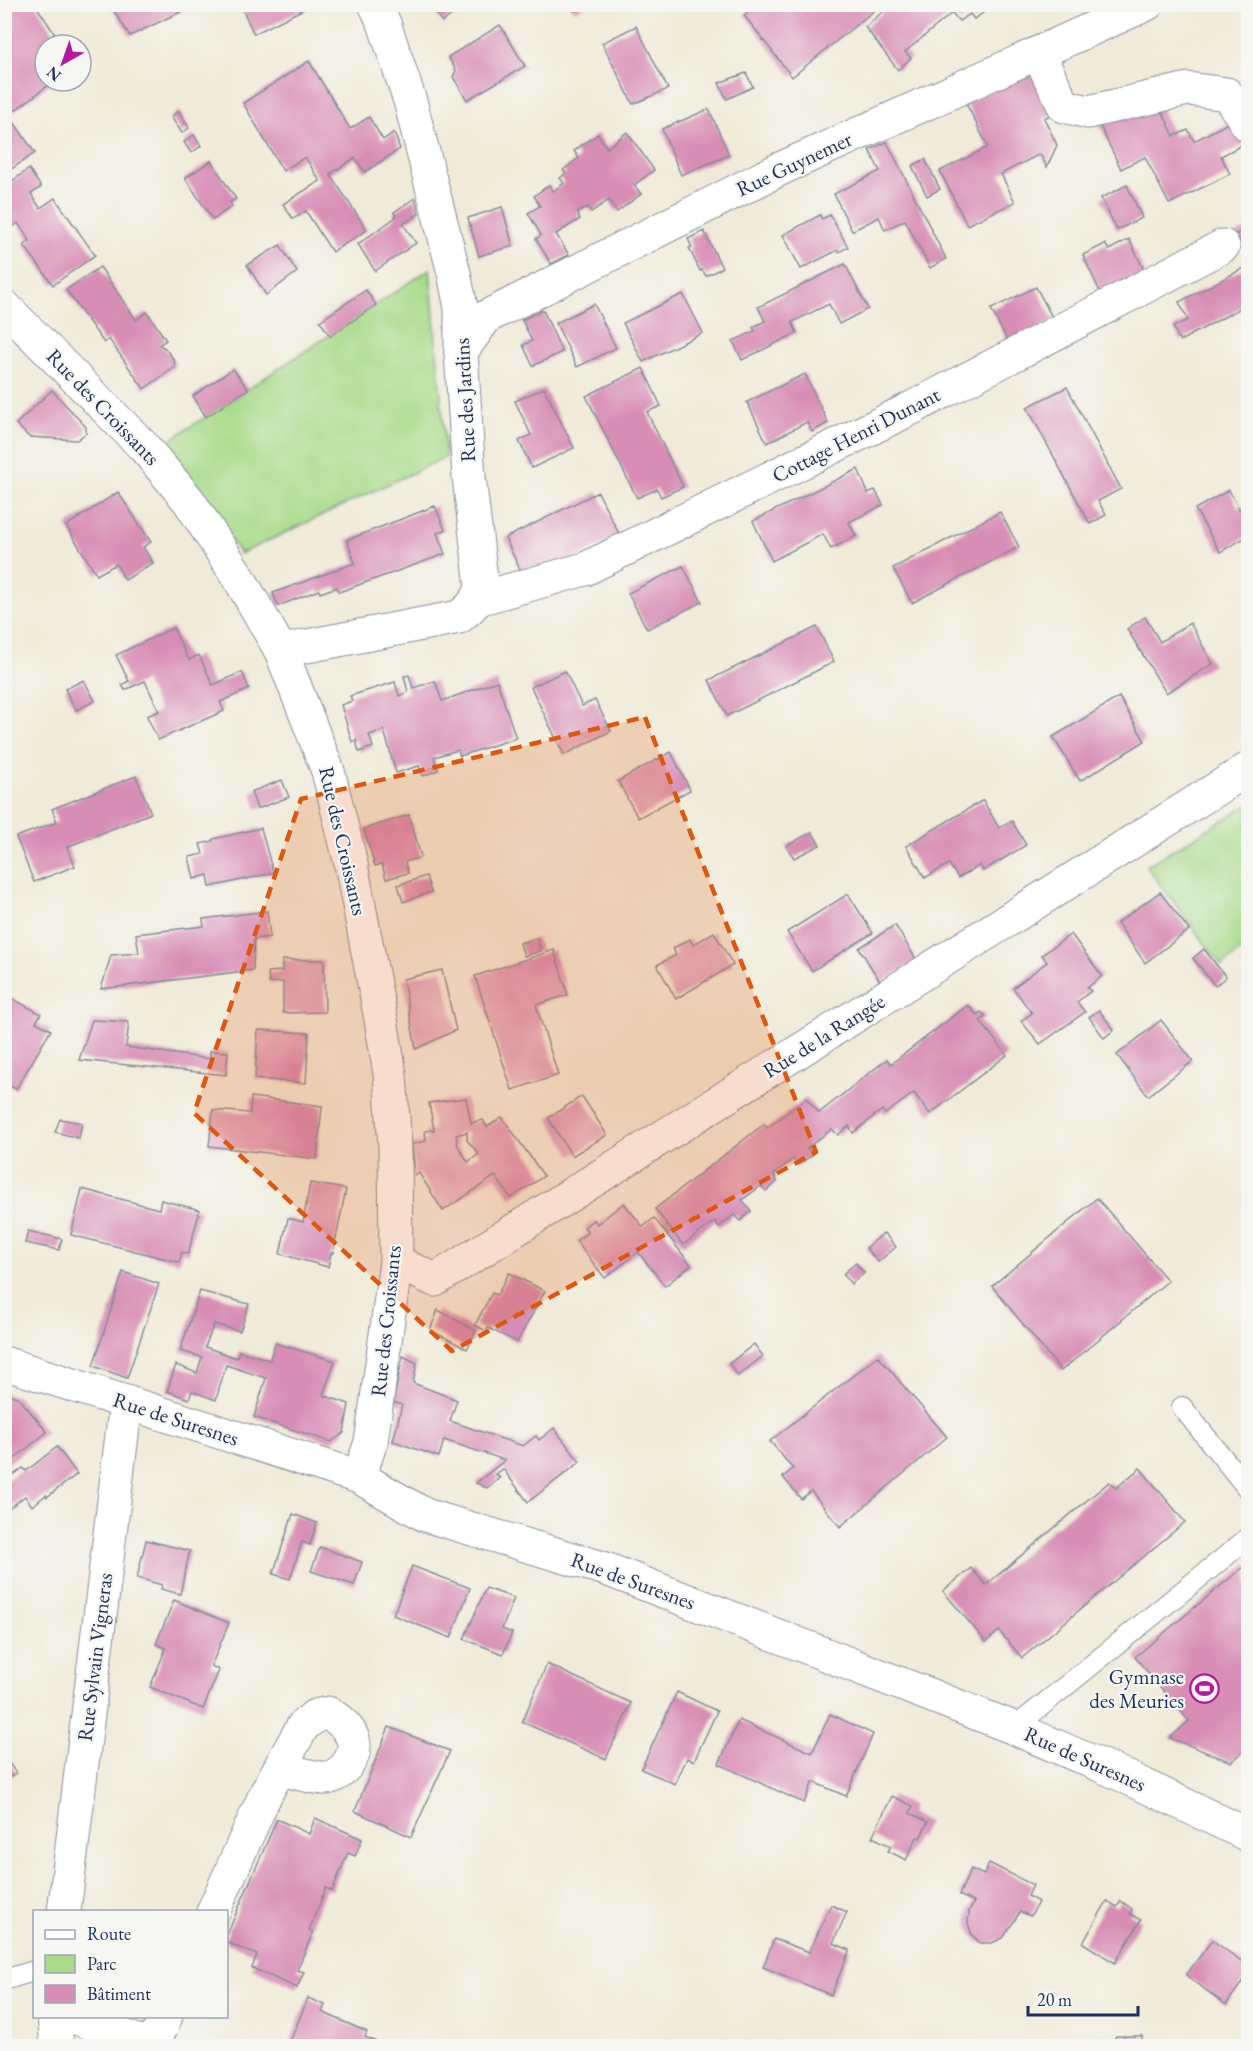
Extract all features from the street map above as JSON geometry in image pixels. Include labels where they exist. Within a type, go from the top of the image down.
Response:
[{"type":"street","name":"Rue des Jardins","points":[[375,4],[384,23],[410,101],[461,308],[461,352],[470,477],[482,587],[478,599]]},
{"type":"street","name":"Rue Guynemer","points":[[461,352],[486,317],[782,168],[1147,4]]},
{"type":"street","points":[[1038,53],[1064,106],[1088,112],[1188,89],[1227,94],[1248,125]]},
{"type":"street","name":"Cottage Henri Dunant","points":[[478,599],[585,569],[908,410],[1223,246]]},
{"type":"street","name":"Rue des Croissants","points":[[4,306],[144,447],[189,501],[239,578],[281,651],[328,771],[340,814],[381,1020],[390,1074],[395,1147],[396,1262],[371,1442],[359,1478]]},
{"type":"street","points":[[281,651],[459,616],[470,609],[478,599]]},
{"type":"street","name":"Rue de la Rangée","points":[[396,1262],[435,1280],[1248,769]]},
{"type":"street","name":"Rue de Suresnes","points":[[4,1363],[359,1478],[424,1515],[606,1569],[1014,1728],[1118,1773],[1248,1835]]},
{"type":"street","name":"Rue Sylvain Vigneras","points":[[64,1910],[126,1402]]},
{"type":"street","points":[[213,1910],[266,1793],[280,1769]]},
{"type":"street","points":[[54,2018],[57,2046]]},
{"type":"street","points":[[76,2018],[151,2046],[165,2018]]},
{"type":"lane","points":[[1182,1407],[1248,1489]]},
{"type":"lane","points":[[1014,1728],[1248,1538]]},
{"type":"lane","points":[[4,1980],[33,1971]]},
{"type":"highlighted area","points":[[645,717],[816,1152],[452,1351],[194,1113],[301,799]]},
{"type":"green space","points":[[430,269],[446,457],[240,554],[187,472],[164,444]]},
{"type":"green space","points":[[1248,805],[1248,945],[1222,966],[1146,866]]},
{"type":"building","points":[[4,4],[35,4],[54,33],[33,33],[33,93],[38,93],[9,115],[35,153],[4,174]]},
{"type":"building","points":[[131,4],[133,8],[142,4],[197,4],[130,36],[110,5]]},
{"type":"building","points":[[240,4],[304,4],[306,8],[254,34]]},
{"type":"building","points":[[429,4],[467,4],[442,22]]},
{"type":"building","points":[[571,4],[589,4],[574,11]]},
{"type":"building","points":[[757,4],[882,4],[792,77],[744,15]]},
{"type":"building","points":[[892,4],[996,4],[974,19],[970,14],[959,21],[952,13],[905,52],[911,58],[898,70],[865,27]]},
{"type":"building","points":[[500,25],[525,66],[467,100],[453,77],[456,70],[448,57]]},
{"type":"building","points":[[636,26],[668,89],[633,104],[602,43]]},
{"type":"building","points":[[309,61],[350,129],[369,117],[383,140],[394,132],[400,149],[365,172],[355,158],[330,174],[367,230],[332,252],[306,211],[293,219],[283,204],[320,181],[305,157],[283,171],[243,103]]},
{"type":"building","points":[[1032,70],[1054,113],[1044,118],[1057,145],[1047,167],[1040,154],[1001,174],[1015,202],[967,225],[940,171],[988,147],[966,103]]},
{"type":"building","points":[[746,73],[753,87],[727,99],[719,83]]},
{"type":"building","points":[[1158,102],[1174,136],[1188,130],[1194,141],[1234,120],[1248,142],[1221,156],[1230,174],[1169,204],[1145,157],[1121,169],[1098,122]]},
{"type":"building","points":[[709,109],[729,155],[681,175],[662,129]]},
{"type":"building","points":[[179,111],[189,128],[182,133],[171,117]]},
{"type":"building","points":[[627,132],[654,170],[634,185],[641,194],[617,212],[609,200],[591,212],[588,207],[577,213],[580,219],[556,234],[569,255],[551,264],[536,239],[541,235],[528,213],[540,206],[534,196],[549,185],[553,191],[564,183],[560,178],[566,173],[563,170],[579,158],[574,151],[598,134],[607,148]]},
{"type":"building","points":[[194,135],[201,146],[191,153],[184,142]]},
{"type":"building","points":[[887,142],[946,259],[930,268],[905,220],[885,230],[879,217],[852,231],[834,194],[880,171],[869,150]]},
{"type":"building","points":[[925,159],[940,189],[927,196],[912,166]]},
{"type":"building","points":[[211,161],[236,199],[230,202],[232,206],[213,220],[185,178]]},
{"type":"building","points":[[29,169],[41,187],[31,194],[40,208],[55,198],[95,255],[53,285],[24,245],[30,241],[18,223],[4,233],[4,187]]},
{"type":"building","points":[[1127,185],[1142,218],[1117,230],[1101,198]]},
{"type":"building","points":[[415,198],[419,214],[403,224],[416,243],[375,271],[358,244],[396,217],[394,212]]},
{"type":"building","points":[[502,207],[513,246],[479,256],[468,218]]},
{"type":"building","points":[[820,215],[822,219],[830,215],[848,247],[801,269],[783,235]]},
{"type":"building","points":[[1248,228],[1248,257],[1236,234]]},
{"type":"building","points":[[704,231],[722,268],[706,276],[702,270],[700,271],[689,248],[692,247],[688,239]]},
{"type":"building","points":[[1129,239],[1146,274],[1102,296],[1083,255],[1105,244],[1109,250]]},
{"type":"building","points":[[280,245],[297,272],[266,295],[247,265]]},
{"type":"building","points":[[845,264],[868,309],[839,324],[829,304],[792,322],[797,333],[742,360],[733,341],[755,331],[753,327],[765,321],[758,307]]},
{"type":"building","points":[[1248,266],[1248,304],[1180,341],[1173,327],[1188,320],[1179,302]]},
{"type":"building","points":[[100,267],[136,320],[147,312],[166,340],[159,345],[165,348],[174,360],[175,367],[144,389],[109,339],[104,343],[66,290]]},
{"type":"building","points":[[1036,287],[1054,321],[1009,344],[991,309]]},
{"type":"building","points":[[366,290],[376,305],[330,336],[320,321]]},
{"type":"building","points":[[683,294],[703,333],[643,362],[623,323]]},
{"type":"building","points":[[594,304],[616,348],[577,367],[556,323]]},
{"type":"building","points":[[543,310],[562,352],[533,366],[523,345],[532,341],[522,320]]},
{"type":"building","points":[[643,368],[661,406],[647,412],[683,487],[661,497],[657,489],[637,498],[586,396]]},
{"type":"building","points":[[233,369],[248,389],[206,417],[193,396]]},
{"type":"building","points":[[805,374],[828,423],[812,432],[807,422],[767,443],[747,402]]},
{"type":"building","points":[[1067,387],[1121,489],[1098,501],[1106,515],[1090,524],[1027,407]]},
{"type":"building","points":[[544,388],[574,448],[532,468],[519,441],[531,435],[515,401]]},
{"type":"building","points":[[52,390],[86,427],[86,433],[77,440],[29,437],[16,424]]},
{"type":"building","points":[[858,469],[868,493],[875,490],[883,505],[849,522],[856,536],[831,549],[823,534],[772,561],[753,521]]},
{"type":"building","points":[[1229,490],[1239,509],[1248,504],[1248,542],[1246,537],[1220,552],[1195,509]]},
{"type":"building","points":[[118,492],[151,542],[143,547],[153,563],[125,580],[116,564],[97,575],[66,526]]},
{"type":"building","points":[[598,492],[620,536],[526,582],[505,538]]},
{"type":"building","points":[[435,506],[445,530],[437,533],[445,554],[339,592],[337,587],[320,593],[319,590],[278,606],[273,593],[355,563],[347,540]]},
{"type":"building","points":[[1000,512],[1019,547],[912,603],[893,568]]},
{"type":"building","points":[[683,566],[702,602],[647,629],[628,593]]},
{"type":"building","points":[[1145,617],[1160,642],[1190,623],[1213,664],[1166,693],[1127,629]]},
{"type":"building","points":[[817,627],[834,662],[727,716],[709,680]]},
{"type":"building","points":[[173,628],[189,660],[199,655],[213,685],[242,672],[249,689],[220,702],[224,711],[158,740],[147,716],[159,711],[145,681],[125,690],[122,685],[129,681],[116,655]]},
{"type":"building","points":[[565,671],[582,706],[595,700],[611,731],[564,755],[531,687]]},
{"type":"building","points":[[409,675],[413,688],[435,681],[442,701],[497,681],[516,738],[460,756],[458,750],[434,757],[438,770],[423,776],[419,766],[396,773],[384,730],[369,735],[373,747],[359,752],[356,740],[352,742],[341,705],[352,701],[350,696],[395,682],[399,696],[408,692],[404,676]]},
{"type":"building","points":[[84,680],[95,701],[76,710],[65,689]]},
{"type":"building","points":[[1119,697],[1145,741],[1080,781],[1053,737]]},
{"type":"building","points":[[671,752],[690,790],[638,818],[618,781]]},
{"type":"building","points":[[136,776],[151,813],[67,847],[75,866],[34,882],[16,837],[57,822],[52,809]]},
{"type":"building","points":[[282,780],[289,797],[257,809],[251,792]]},
{"type":"building","points":[[983,800],[999,828],[1012,821],[1026,845],[983,871],[980,865],[958,878],[949,864],[925,878],[906,846]]},
{"type":"building","points":[[409,815],[421,857],[405,862],[408,873],[386,879],[382,864],[375,866],[364,829]]},
{"type":"building","points":[[261,828],[273,873],[210,887],[208,875],[194,879],[189,857],[203,854],[200,844]]},
{"type":"building","points":[[812,832],[820,845],[794,858],[786,846]]},
{"type":"building","points":[[426,876],[431,892],[403,902],[398,885]]},
{"type":"building","points":[[1160,892],[1189,930],[1145,963],[1117,923]]},
{"type":"building","points":[[848,894],[873,933],[812,971],[787,932]]},
{"type":"building","points":[[267,911],[270,937],[254,939],[253,970],[101,989],[111,955],[139,953],[136,934],[204,926],[203,919]]},
{"type":"building","points":[[895,925],[917,961],[881,983],[859,948]]},
{"type":"building","points":[[714,932],[733,965],[676,999],[657,965],[676,955],[673,948],[690,939],[693,945]]},
{"type":"building","points":[[1071,934],[1102,976],[1087,988],[1091,991],[1077,1002],[1085,1012],[1040,1044],[1021,1021],[1032,1013],[1013,988],[1047,962],[1042,955]]},
{"type":"building","points":[[537,938],[541,951],[524,956],[520,943]]},
{"type":"building","points":[[1204,949],[1226,977],[1215,986],[1193,958]]},
{"type":"building","points":[[554,950],[568,995],[536,1005],[558,1075],[512,1090],[475,976]]},
{"type":"building","points":[[282,960],[324,960],[325,1012],[283,1013],[283,982],[269,983],[268,972],[282,971]]},
{"type":"building","points":[[442,970],[456,1030],[416,1049],[403,979]]},
{"type":"building","points":[[4,994],[41,1014],[36,1022],[51,1030],[16,1089],[4,1083]]},
{"type":"building","points":[[968,1005],[977,1015],[981,1012],[986,1017],[980,1021],[1007,1055],[930,1114],[914,1093],[885,1114],[882,1110],[853,1133],[849,1126],[838,1135],[832,1129],[807,1148],[813,1154],[798,1165],[793,1159],[774,1174],[777,1182],[766,1191],[761,1186],[742,1200],[751,1211],[740,1221],[735,1214],[719,1227],[715,1221],[683,1245],[655,1209],[764,1124],[767,1128],[806,1098],[819,1113],[887,1059],[891,1064]]},
{"type":"building","points":[[1099,1010],[1114,1030],[1104,1038],[1089,1017]]},
{"type":"building","points":[[92,1020],[129,1022],[126,1047],[210,1059],[210,1051],[228,1052],[226,1075],[79,1060]]},
{"type":"building","points":[[1161,1020],[1193,1061],[1148,1096],[1117,1055]]},
{"type":"building","points":[[258,1030],[309,1033],[306,1083],[255,1079]]},
{"type":"building","points":[[582,1096],[607,1135],[572,1156],[548,1118]]},
{"type":"building","points":[[251,1097],[322,1106],[317,1159],[209,1146],[213,1110],[250,1113]]},
{"type":"building","points":[[466,1098],[471,1123],[483,1120],[487,1127],[502,1117],[544,1176],[511,1198],[495,1176],[443,1211],[419,1173],[415,1176],[412,1144],[426,1141],[425,1131],[434,1130],[429,1103]],"holes":[[[467,1132],[467,1140],[479,1154],[468,1162],[458,1146],[456,1135]]]},
{"type":"building","points":[[60,1119],[82,1123],[79,1138],[55,1132]]},
{"type":"building","points":[[310,1183],[346,1189],[328,1267],[280,1254],[288,1218],[303,1222]]},
{"type":"building","points":[[82,1189],[159,1209],[161,1200],[200,1210],[188,1254],[182,1252],[179,1262],[71,1235]]},
{"type":"building","points":[[1097,1198],[1168,1281],[1061,1371],[992,1286]]},
{"type":"building","points":[[624,1203],[643,1227],[654,1218],[691,1265],[665,1286],[638,1252],[605,1278],[576,1241],[588,1232],[584,1227],[594,1219],[597,1224]]},
{"type":"building","points":[[28,1231],[62,1239],[59,1250],[25,1243]]},
{"type":"building","points":[[884,1233],[896,1247],[878,1262],[866,1248]]},
{"type":"building","points":[[856,1263],[864,1273],[851,1284],[843,1274]]},
{"type":"building","points":[[123,1272],[159,1284],[127,1378],[93,1366]]},
{"type":"building","points":[[509,1273],[545,1291],[517,1342],[488,1328],[486,1331],[475,1325],[492,1293],[497,1295]]},
{"type":"building","points":[[200,1291],[249,1304],[240,1331],[214,1324],[205,1347],[237,1358],[239,1351],[270,1360],[275,1343],[335,1361],[323,1395],[349,1404],[344,1433],[331,1442],[254,1417],[266,1378],[226,1365],[216,1400],[192,1391],[189,1399],[167,1391],[176,1365],[197,1373],[202,1357],[180,1351]]},
{"type":"building","points":[[438,1310],[476,1331],[467,1349],[430,1330]]},
{"type":"building","points":[[754,1344],[763,1356],[738,1376],[729,1364]]},
{"type":"building","points":[[403,1356],[417,1363],[413,1383],[457,1400],[450,1421],[523,1446],[536,1436],[539,1440],[554,1428],[580,1462],[528,1502],[503,1469],[496,1474],[500,1478],[487,1488],[476,1483],[505,1460],[444,1440],[439,1457],[393,1441],[402,1405],[393,1402]]},
{"type":"building","points":[[878,1356],[947,1437],[840,1527],[811,1491],[801,1499],[783,1477],[793,1469],[770,1441]]},
{"type":"building","points":[[4,1393],[18,1397],[47,1432],[4,1467]]},
{"type":"building","points":[[57,1447],[77,1474],[32,1506],[25,1496],[8,1509],[4,1504],[4,1482],[23,1468],[26,1471]]},
{"type":"building","points":[[1140,1468],[1185,1522],[1022,1658],[999,1631],[986,1642],[943,1591],[971,1568],[986,1585],[1109,1482],[1116,1488]]},
{"type":"building","points":[[293,1514],[317,1523],[310,1545],[302,1542],[290,1579],[273,1574]]},
{"type":"building","points":[[146,1540],[190,1551],[180,1594],[161,1589],[162,1585],[137,1578]]},
{"type":"building","points":[[320,1547],[362,1562],[354,1585],[311,1571]]},
{"type":"building","name":"Gymnase des Meuries","points":[[1248,1563],[1248,1748],[1231,1762],[1170,1738],[1189,1721],[1135,1657]]},
{"type":"building","points":[[412,1566],[470,1588],[451,1638],[393,1615]]},
{"type":"building","points":[[486,1588],[514,1598],[502,1629],[512,1633],[503,1654],[464,1639]]},
{"type":"building","points":[[174,1600],[229,1623],[211,1666],[219,1670],[203,1709],[150,1687],[166,1648],[156,1644]]},
{"type":"building","points":[[547,1664],[631,1703],[606,1759],[522,1722]]},
{"type":"building","points":[[677,1692],[717,1711],[694,1761],[687,1758],[675,1784],[641,1769]]},
{"type":"building","points":[[830,1714],[873,1734],[846,1796],[813,1782],[804,1803],[719,1764],[739,1720],[812,1753]]},
{"type":"building","points":[[389,1727],[450,1751],[411,1837],[355,1811]]},
{"type":"building","points":[[4,1756],[16,1773],[4,1781]]},
{"type":"building","points":[[892,1796],[913,1806],[910,1813],[928,1822],[920,1838],[917,1837],[906,1860],[888,1851],[891,1846],[872,1837]]},
{"type":"building","points":[[315,1818],[362,1839],[355,1856],[348,1853],[332,1891],[326,1888],[309,1930],[313,1932],[297,1970],[304,1972],[297,1988],[252,1968],[257,1955],[228,1943],[228,1932],[277,1819],[309,1834]]},
{"type":"building","points":[[989,1863],[1033,1885],[1028,1896],[1038,1902],[1031,1916],[1020,1912],[1003,1938],[992,1943],[980,1943],[972,1935],[968,1923],[969,1911],[974,1902],[959,1895],[971,1869],[984,1875]]},
{"type":"building","points":[[1107,1901],[1117,1907],[1121,1901],[1132,1909],[1130,1914],[1141,1920],[1115,1963],[1083,1943]]},
{"type":"building","points":[[831,1905],[847,1912],[833,1943],[850,1950],[831,1995],[763,1967],[774,1939],[809,1952]]},
{"type":"building","points":[[1212,1940],[1248,1966],[1248,1974],[1226,2005],[1186,1975]]},
{"type":"building","points":[[308,1998],[325,2005],[322,2012],[367,2032],[365,2037],[386,2046],[295,2046],[289,2044]]},
{"type":"building","points":[[1116,2036],[1142,2036],[1143,2046],[1110,2046]]},
{"type":"place","name":"Gymnase des Meuries","points":[[1205,1689]]}]
